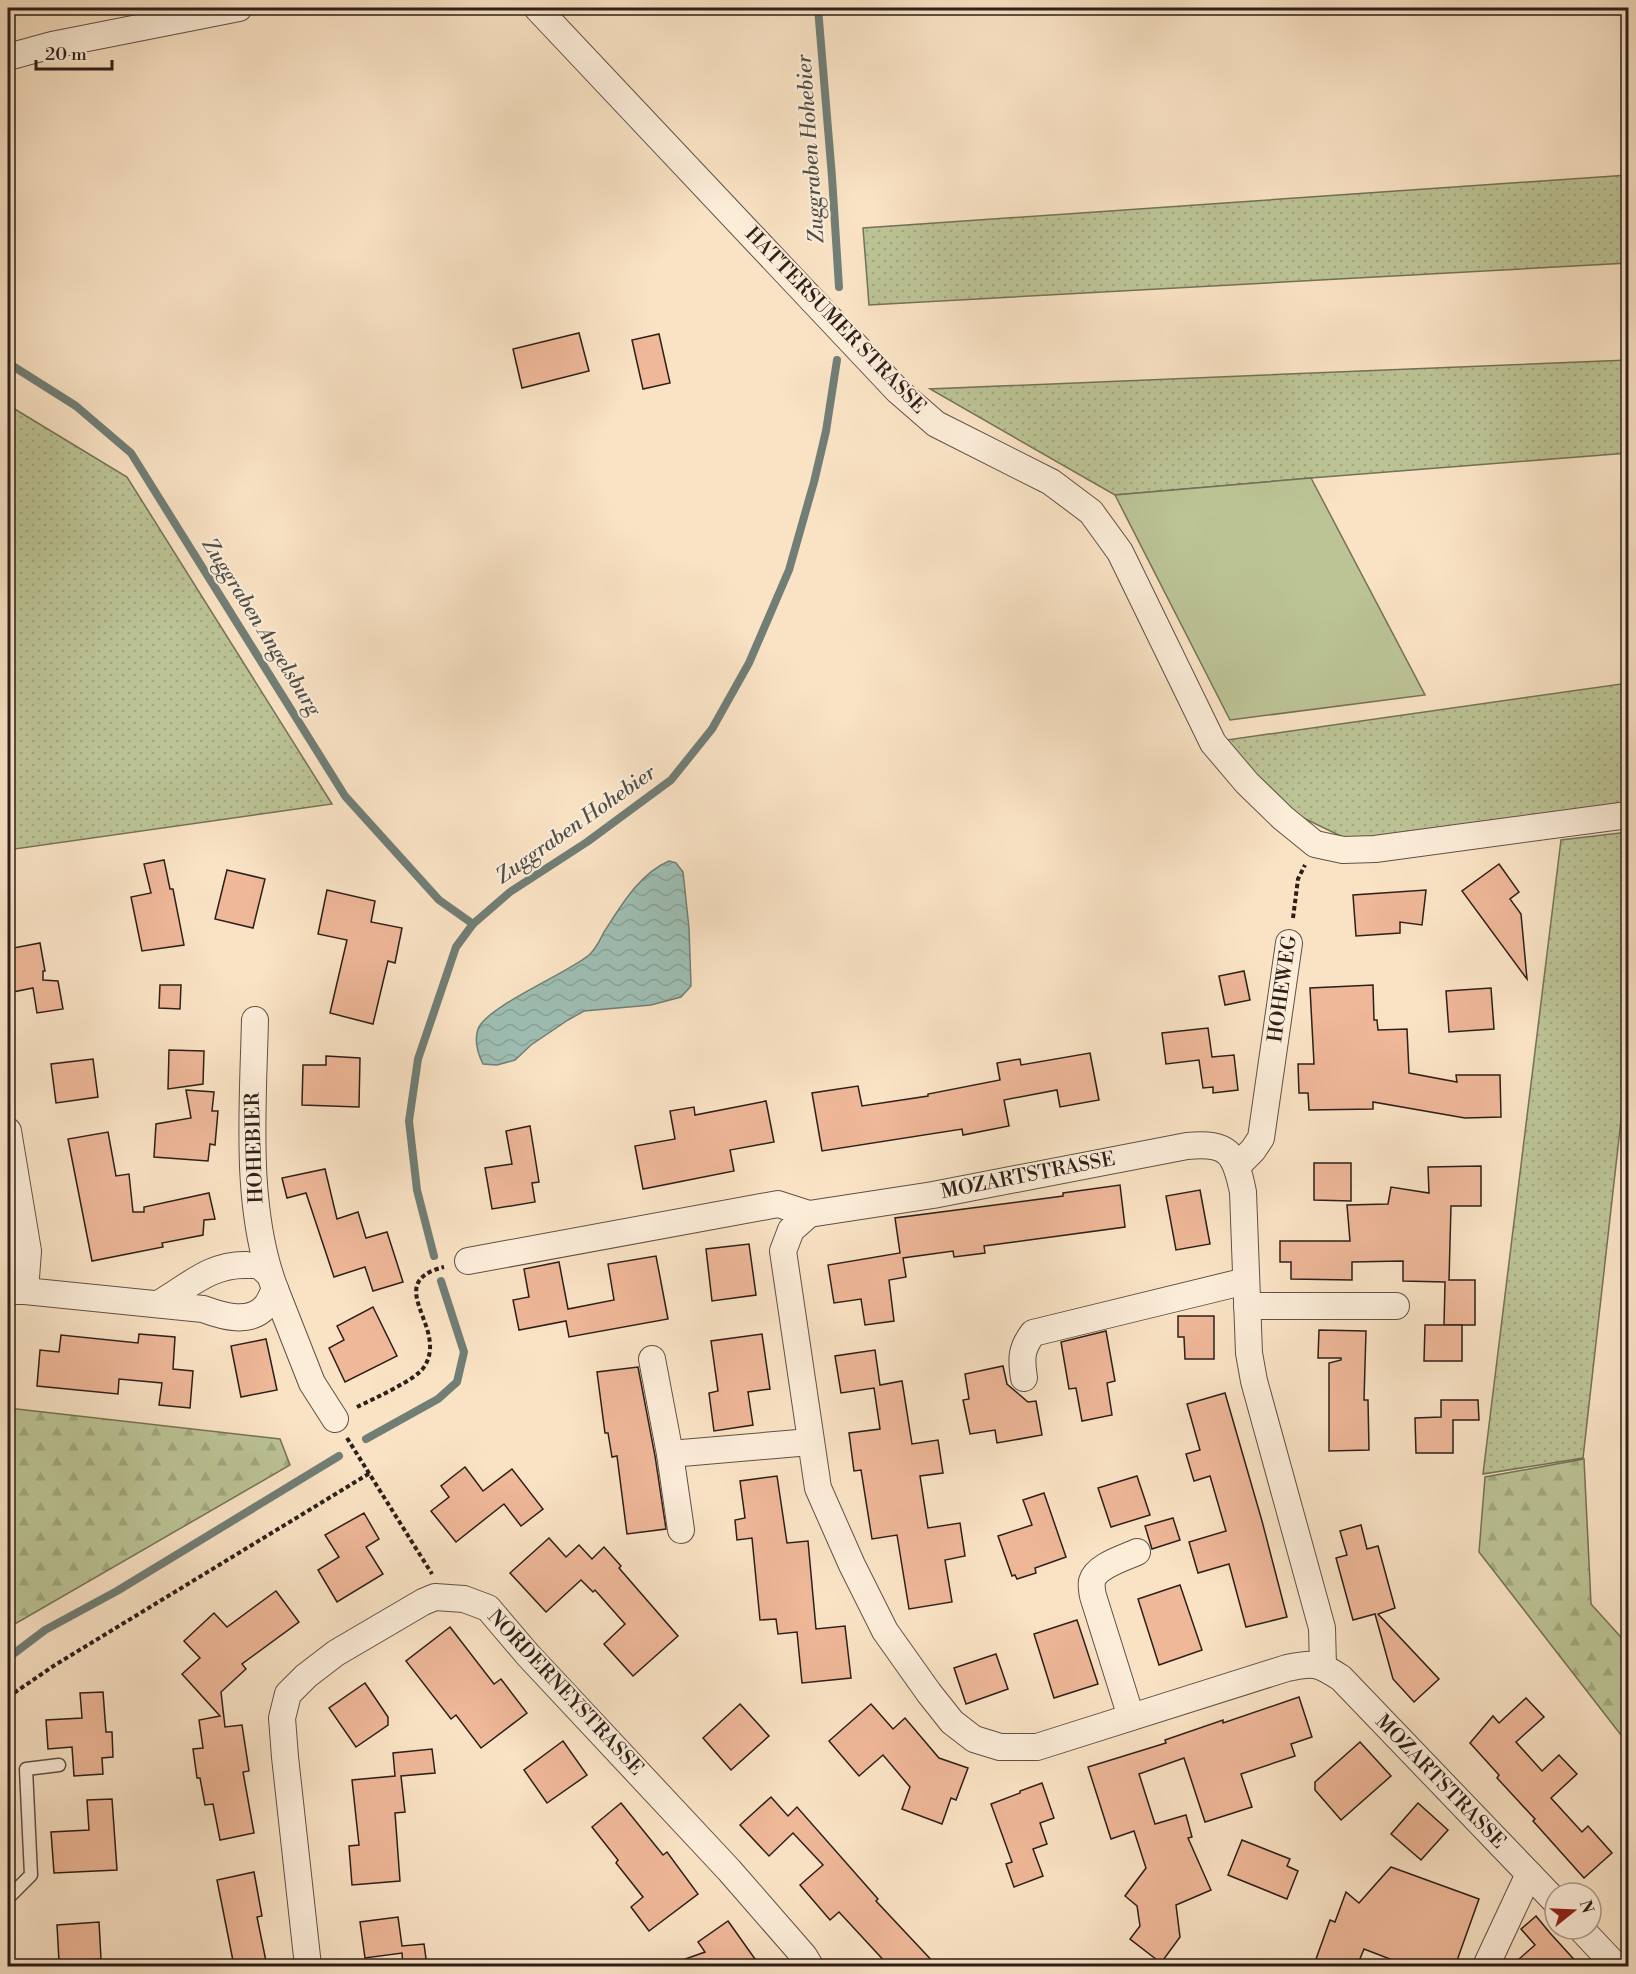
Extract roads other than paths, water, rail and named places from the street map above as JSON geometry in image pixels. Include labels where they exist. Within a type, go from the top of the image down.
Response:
[{"type":"street","points":[[8,57],[52,45],[239,8]]},
{"type":"street","name":"HATTERSUMER STRASSE","points":[[537,8],[898,391],[936,424],[1051,482],[1091,512],[1120,552],[1213,743],[1247,783],[1283,818],[1315,844],[1343,850],[1375,849],[1629,815]]},
{"type":"street","name":"HOHEWEG","points":[[1238,1166],[1261,1138],[1289,943]]},
{"type":"street","name":"HOHEBIER","points":[[255,1020],[254,1176],[258,1228],[272,1282],[312,1383],[336,1419]]},
{"type":"street","points":[[8,1131],[28,1251],[16,1291],[203,1309],[222,1317],[241,1317],[257,1313],[265,1307],[272,1282],[257,1265],[239,1264],[219,1268],[196,1278],[179,1293],[158,1304]]},
{"type":"street","name":"MOZARTSTRASSE","points":[[468,1261],[778,1204],[809,1214],[933,1195],[1187,1146],[1207,1144],[1224,1149],[1238,1166]]},
{"type":"street","points":[[809,1214],[791,1230],[783,1251],[818,1488],[885,1631],[952,1722],[974,1739],[1000,1747],[1037,1747],[1287,1668],[1305,1664],[1323,1666],[1322,1628],[1254,1381],[1249,1353],[1243,1192],[1238,1166]]},
{"type":"street","points":[[1024,1378],[1022,1362],[1024,1345],[1033,1333],[1247,1294],[1396,1306]]},
{"type":"street","points":[[652,1359],[681,1530]]},
{"type":"street","points":[[669,1454],[810,1442]]},
{"type":"street","points":[[1131,1717],[1093,1596],[1091,1583],[1095,1574],[1112,1563],[1137,1552]]},
{"type":"street","name":"NORDERNEYSTRASSE","points":[[308,1966],[282,1718],[288,1694],[306,1676],[336,1653],[435,1597],[464,1599],[488,1608],[528,1655],[729,1870],[804,1956],[810,1966]]},
{"type":"street","name":"MOZARTSTRASSE","points":[[1323,1666],[1341,1678],[1543,1889]]},
{"type":"street","points":[[1486,1966],[1529,1874]]},
{"type":"street","points":[[1592,1941],[1616,1966]]},
{"type":"lane","points":[[8,1898],[31,1875],[26,1769],[59,1765]]},
{"type":"water","points":[[669,861],[676,863],[683,872],[689,928],[691,986],[681,997],[651,1005],[584,1011],[531,1045],[515,1060],[497,1065],[483,1064],[476,1038],[478,1029],[484,1020],[512,1000],[589,955],[640,882]]},
{"type":"waterway","name":"Zuggraben Hohebier","points":[[818,8],[839,287]]},
{"type":"waterway","name":"Zuggraben Hohebier","points":[[434,1256],[417,1190],[409,1121],[418,1059],[456,947],[473,924],[510,892],[587,842],[671,780],[712,729],[749,663],[789,570],[826,431],[837,360]]},
{"type":"waterway","name":"Zuggraben Angelsburg","points":[[8,363],[76,406],[131,453],[345,796],[439,900],[473,924]]},
{"type":"waterway","points":[[366,1439],[438,1399],[457,1382],[464,1352],[441,1281]]},
{"type":"waterway","points":[[8,1658],[45,1630],[117,1591],[339,1456]]}]
